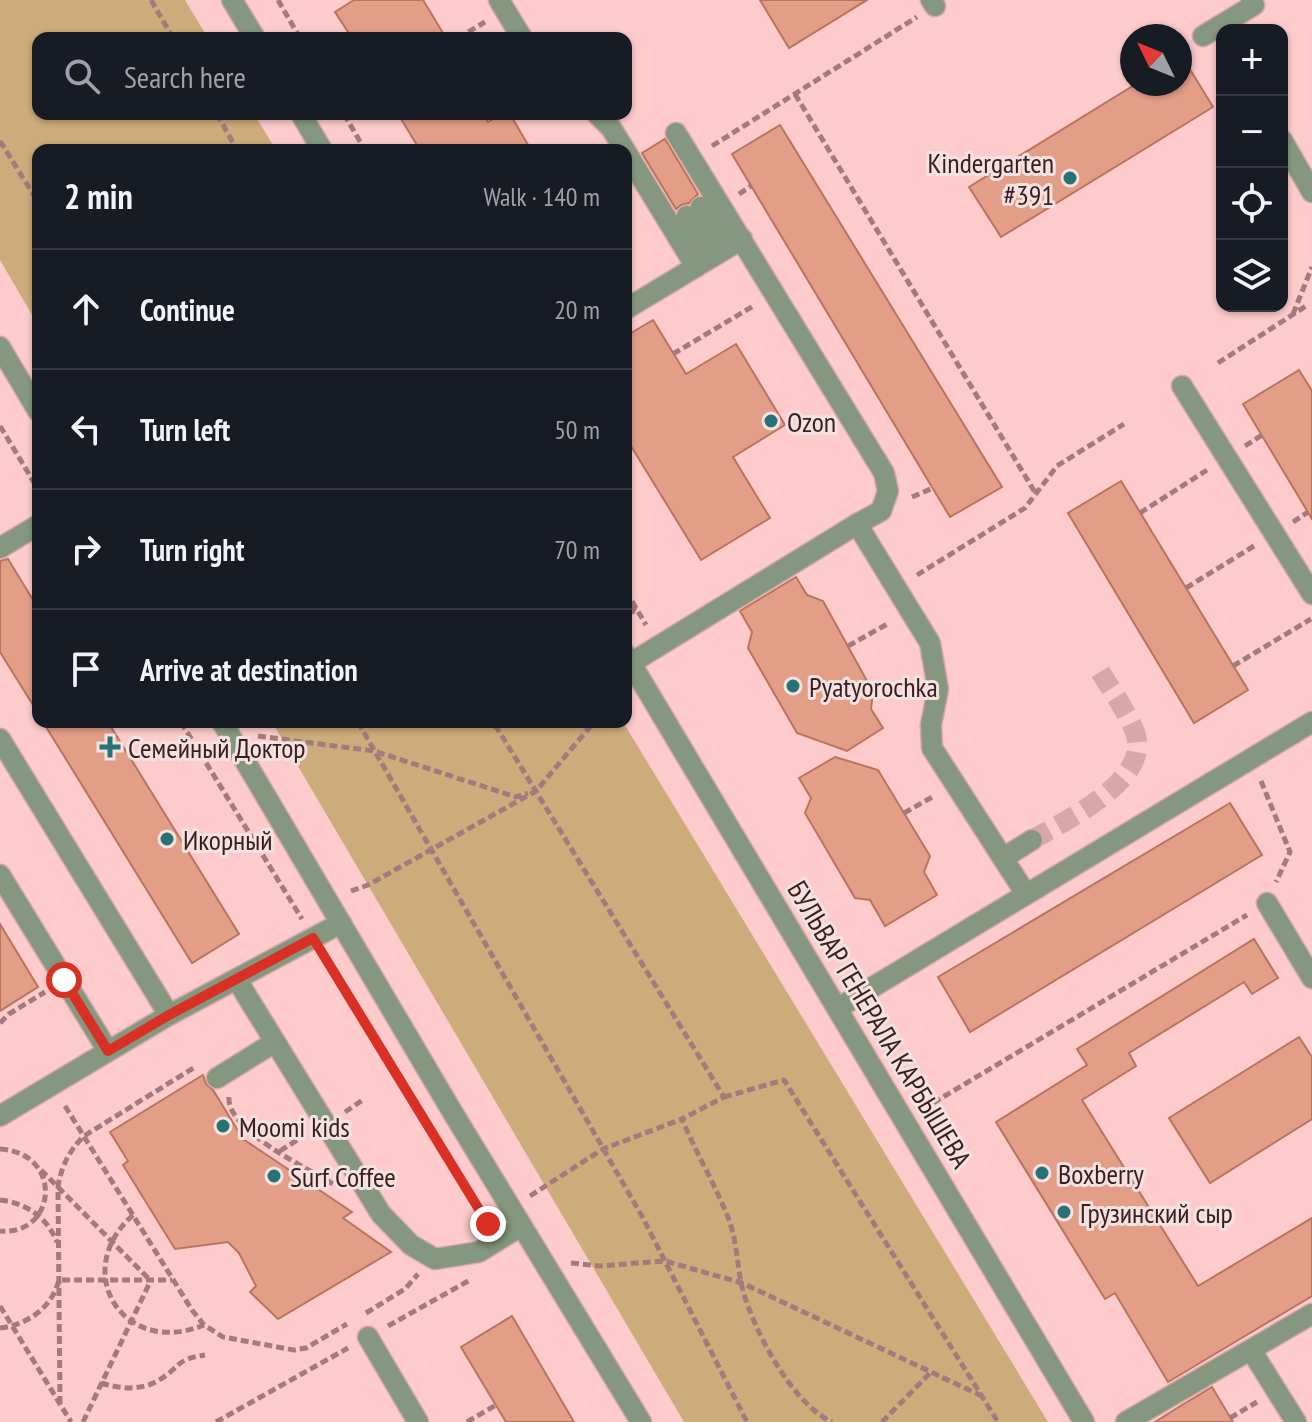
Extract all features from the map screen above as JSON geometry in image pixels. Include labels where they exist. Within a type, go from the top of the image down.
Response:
[{"type":"street","points":[[499,0],[518,32]]},
{"type":"street","points":[[1203,36],[1254,5],[1251,0]]},
{"type":"street","points":[[237,2],[252,32]]},
{"type":"street","points":[[304,120],[318,144]]},
{"type":"street","points":[[603,120],[621,144]]},
{"type":"street","points":[[676,133],[696,165],[720,252]]},
{"type":"street","points":[[1288,150],[1312,192]]},
{"type":"street","points":[[632,158],[720,252],[774,293],[884,473],[888,491],[881,511],[659,645],[632,657]]},
{"type":"street","points":[[694,211],[720,252]]},
{"type":"street","points":[[632,305],[720,252]]},
{"type":"street","points":[[0,347],[32,401]]},
{"type":"street","points":[[1182,386],[1312,594]]},
{"type":"street","points":[[857,524],[930,643],[938,689],[931,725],[932,748],[1026,894]]},
{"type":"street","points":[[0,548],[32,529]]},
{"type":"street","name":"БУЛЬВАР ГЕНЕРАЛА КАРБЫШЕВА","points":[[632,666],[1084,1422]]},
{"type":"street","points":[[838,1008],[1312,722]]},
{"type":"street","points":[[226,728],[641,1422]]},
{"type":"street","points":[[0,739],[169,1015]]},
{"type":"street","points":[[1003,858],[1032,840]]},
{"type":"street","points":[[0,875],[108,1051]]},
{"type":"street","points":[[1267,903],[1312,978]]},
{"type":"street","points":[[0,1116],[169,1015],[341,923]]},
{"type":"street","points":[[237,980],[381,1214],[397,1233],[435,1259],[479,1252],[516,1217]]},
{"type":"street","points":[[224,1085],[275,1042]]},
{"type":"street","points":[[1126,1422],[1312,1314]]},
{"type":"street","points":[[368,1337],[418,1422]]},
{"type":"street","points":[[1251,1350],[1296,1422]]},
{"type":"path","points":[[151,0],[170,32]]},
{"type":"path","points":[[278,0],[297,32]]},
{"type":"path","points":[[696,165],[713,144],[933,3]]},
{"type":"path","points":[[795,94],[1036,494]]},
{"type":"path","points":[[220,120],[234,144]]},
{"type":"path","points":[[348,120],[362,144]]},
{"type":"path","points":[[0,141],[32,192]]},
{"type":"path","points":[[1292,315],[1312,267]]},
{"type":"path","points":[[673,354],[774,293]]},
{"type":"path","points":[[1218,363],[1306,306]]},
{"type":"path","points":[[896,587],[1025,508],[1057,466],[1124,424]]},
{"type":"path","points":[[0,426],[32,479]]},
{"type":"path","points":[[1140,513],[1227,457]]},
{"type":"path","points":[[1186,588],[1274,534]]},
{"type":"path","points":[[632,602],[659,645]]},
{"type":"path","points":[[632,613],[635,607]]},
{"type":"path","points":[[848,646],[910,611]]},
{"type":"path","points":[[1233,666],[1312,618]]},
{"type":"path","points":[[185,728],[433,1134]]},
{"type":"path","points":[[231,728],[374,751],[516,797],[536,791]]},
{"type":"path","points":[[361,728],[603,1149],[665,1261],[747,1422]]},
{"type":"path","points":[[497,728],[724,1097]]},
{"type":"path","points":[[299,915],[327,899],[368,885],[536,791],[589,728]]},
{"type":"path","points":[[905,1120],[1267,903],[1290,852],[1252,758]]},
{"type":"path","points":[[904,813],[955,784]]},
{"type":"path","points":[[0,1023],[9,1014],[64,980]]},
{"type":"path","points":[[60,1404],[58,1186],[62,1167],[71,1149],[84,1136],[200,1064]]},
{"type":"path","points":[[516,1217],[603,1149],[682,1119],[724,1097],[784,1080],[998,1422]]},
{"type":"path","points":[[224,1085],[229,1106],[248,1131],[343,1190]]},
{"type":"path","points":[[62,1101],[173,1280],[204,1325],[223,1337],[278,1349],[306,1348],[405,1289],[419,1272],[425,1254]]},
{"type":"path","points":[[682,1119],[730,1222],[742,1283],[767,1348],[789,1386],[823,1418],[832,1422]]},
{"type":"path","points":[[0,1149],[17,1151],[31,1158],[151,1280]]},
{"type":"path","points":[[0,1231],[9,1232],[26,1226],[39,1215],[45,1200],[46,1185],[41,1170]]},
{"type":"path","points":[[0,1200],[22,1205],[39,1215],[52,1230],[59,1245]]},
{"type":"path","points":[[133,1215],[120,1226],[111,1240],[105,1260],[105,1280],[119,1310],[147,1331],[166,1335],[186,1333],[204,1325]]},
{"type":"path","points":[[542,1260],[599,1266],[665,1261],[742,1283],[982,1396]]},
{"type":"path","points":[[59,1280],[173,1280]]},
{"type":"path","points":[[0,1328],[31,1319],[46,1306],[59,1280]]},
{"type":"path","points":[[83,1422],[151,1280]]},
{"type":"path","points":[[216,1422],[471,1280]]},
{"type":"path","points":[[0,1306],[71,1422]]},
{"type":"path","points":[[101,1383],[137,1388],[162,1379],[181,1361],[205,1355]]},
{"type":"path","points":[[882,1422],[931,1372]]},
{"type":"path","points":[[467,1422],[496,1405]]},
{"type":"shaded area","points":[[0,0],[185,0],[204,32],[32,32],[32,120],[258,120],[272,144],[32,144],[32,315],[0,260]]},
{"type":"shaded area","points":[[276,728],[627,728],[1048,1422],[684,1422]]},
{"type":"building","points":[[354,0],[423,0],[442,32],[348,32],[335,12]]},
{"type":"building","points":[[760,0],[867,0],[789,48]]},
{"type":"building","points":[[1192,73],[1213,107],[1001,237],[969,187],[1120,94],[1192,96]]},
{"type":"building","points":[[402,120],[514,120],[528,144],[416,144]]},
{"type":"building","points":[[780,125],[1002,487],[950,517],[732,154]]},
{"type":"building","points":[[665,139],[698,194],[676,209],[642,153]]},
{"type":"building","points":[[653,320],[686,374],[736,344],[785,425],[733,457],[770,518],[701,560],[632,448],[632,332]]},
{"type":"building","points":[[1299,370],[1312,391],[1312,519],[1243,404]]},
{"type":"building","points":[[1121,481],[1248,690],[1194,723],[1068,513]]},
{"type":"building","points":[[8,559],[32,598],[32,703],[0,652],[0,561]]},
{"type":"building","points":[[796,577],[807,595],[823,601],[873,692],[871,709],[883,728],[847,751],[797,733],[748,648],[752,632],[740,611]]},
{"type":"building","points":[[47,728],[112,728],[239,934],[192,963]]},
{"type":"building","points":[[835,757],[878,770],[930,856],[924,872],[937,895],[885,926],[870,900],[855,898],[805,813],[811,798],[799,778]]},
{"type":"building","points":[[1230,803],[1262,855],[970,1032],[938,977]]},
{"type":"building","points":[[0,924],[38,987],[0,1011]]},
{"type":"building","points":[[1254,939],[1278,978],[1252,994],[1244,982],[1129,1053],[1136,1066],[1082,1100],[1198,1286],[1312,1218],[1312,1296],[1168,1382],[1115,1293],[1105,1299],[996,1122],[1087,1065],[1077,1049]]},
{"type":"building","points":[[1299,1037],[1312,1057],[1312,1119],[1210,1183],[1169,1118]]},
{"type":"building","points":[[203,1075],[243,1139],[352,1212],[343,1218],[391,1252],[278,1319],[250,1292],[256,1286],[239,1253],[228,1242],[175,1249],[123,1165],[128,1161],[110,1132]]},
{"type":"building","points":[[512,1316],[574,1422],[506,1422],[461,1347]]},
{"type":"building","points":[[1212,1387],[1233,1422],[1155,1422],[1182,1405]]},
{"type":"tunnel","points":[[1032,840],[1102,797],[1131,766],[1137,750],[1135,732],[1098,668]]},
{"type":"place","name":"Kindergarten #391","points":[[1070,178]]},
{"type":"place","name":"Ozon","points":[[771,421]]},
{"type":"place","name":"Pyatyorochka","points":[[793,686]]},
{"type":"place","name":"Семейный Доктор","points":[[110,747]]},
{"type":"place","name":"Икорный","points":[[167,839]]},
{"type":"place","name":"Moomi kids","points":[[223,1126]]},
{"type":"place","name":"Boxberry","points":[[1042,1173]]},
{"type":"place","name":"Surf Coffee","points":[[274,1176]]},
{"type":"place","name":"Грузинский сыр","points":[[1064,1212]]},
{"type":"route","points":[[64,980],[108,1051],[313,938],[488,1224]]}]
